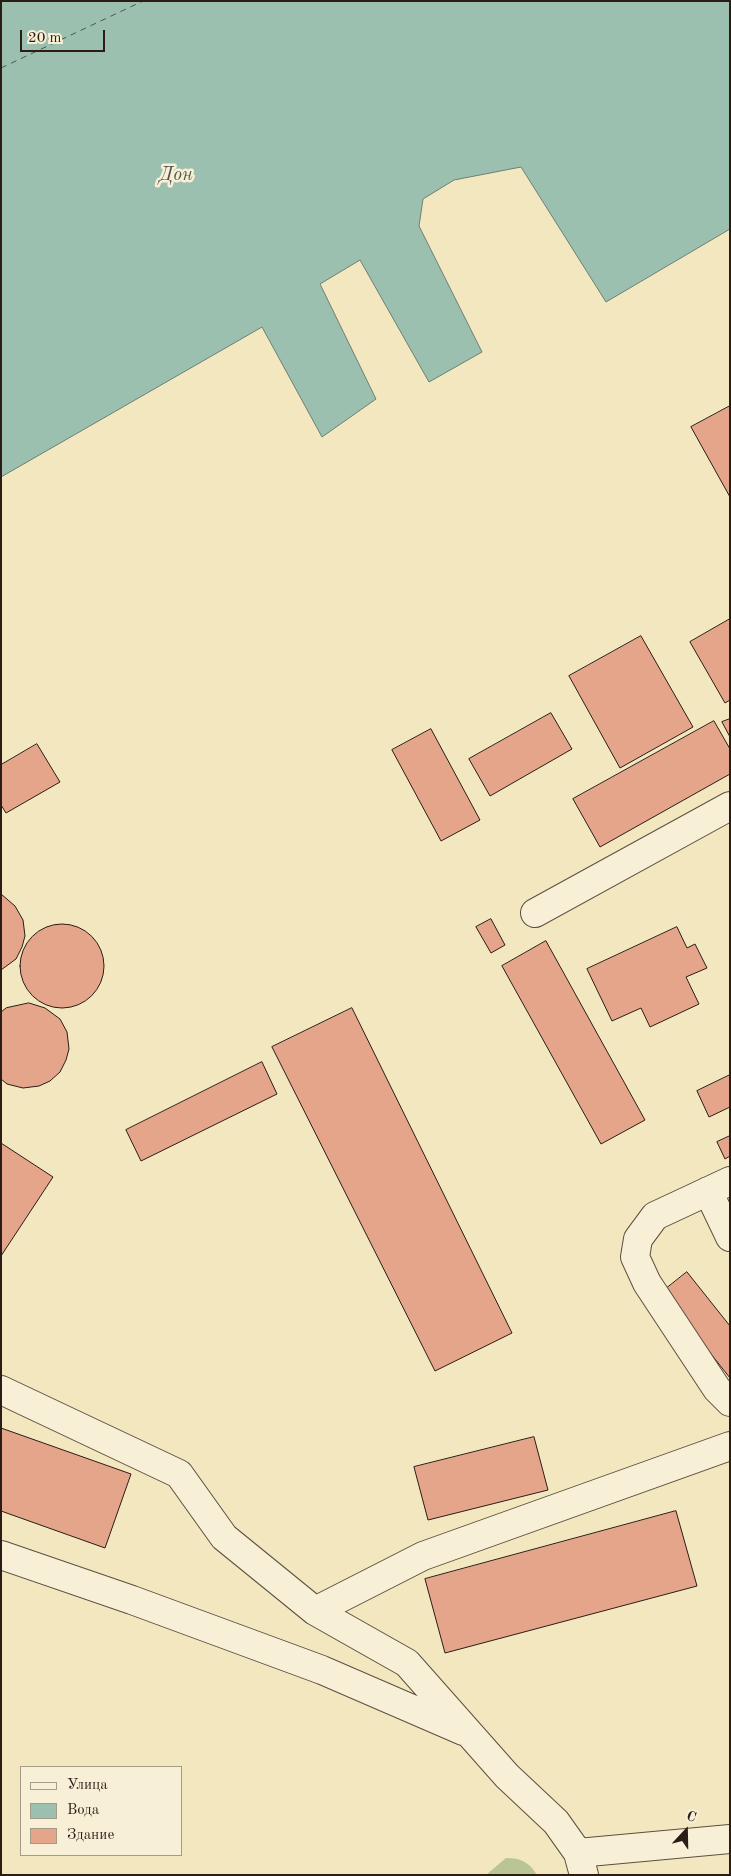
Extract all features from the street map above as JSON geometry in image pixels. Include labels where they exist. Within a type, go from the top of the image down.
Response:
[{"type":"street","points":[[536,913],[730,806]]},
{"type":"street","points":[[730,1238],[719,1186],[655,1216],[638,1239],[634,1257],[647,1283],[717,1389],[730,1402]]},
{"type":"street","points":[[1,1390],[179,1474],[224,1537],[316,1611],[407,1663],[507,1776],[556,1822],[581,1864],[730,1839]]},
{"type":"street","points":[[316,1611],[423,1556],[730,1446]]},
{"type":"street","points":[[1,1556],[142,1604],[322,1670],[471,1734]]},
{"type":"green space","points":[[506,1858],[524,1862],[537,1875],[486,1875]]},
{"type":"water","name":"Дон","points":[[1,1],[730,1],[730,229],[606,302],[521,167],[454,180],[423,199],[419,226],[482,352],[429,382],[360,260],[320,284],[376,399],[322,437],[262,327],[1,477]]},
{"type":"building","points":[[730,406],[730,497],[691,427]]},
{"type":"building","points":[[730,619],[730,700],[725,703],[690,642]]},
{"type":"building","points":[[641,636],[693,727],[620,768],[569,676]]},
{"type":"building","points":[[551,713],[572,749],[490,796],[469,759]]},
{"type":"building","points":[[730,719],[730,737],[722,722]]},
{"type":"building","points":[[714,721],[730,749],[730,774],[600,847],[573,799]]},
{"type":"building","points":[[431,729],[480,820],[441,841],[392,750]]},
{"type":"building","points":[[37,744],[60,782],[6,813],[1,805],[1,765]]},
{"type":"building","points":[[1,894],[15,906],[23,920],[25,936],[16,959],[1,970]]},
{"type":"building","points":[[491,919],[505,945],[491,953],[476,927]]},
{"type":"building","points":[[62,924],[78,927],[92,936],[101,950],[104,966],[101,982],[92,996],[78,1005],[62,1008],[46,1005],[32,996],[23,982],[20,966],[23,950],[32,936],[46,927]]},
{"type":"building","points":[[677,927],[687,948],[695,944],[707,968],[686,977],[699,1004],[650,1027],[641,1008],[612,1021],[587,969]]},
{"type":"building","points":[[546,941],[645,1120],[601,1144],[502,966]]},
{"type":"building","points":[[29,1003],[45,1008],[60,1019],[67,1032],[69,1049],[60,1072],[50,1081],[39,1086],[23,1088],[7,1084],[1,1079],[1,1012],[6,1008]]},
{"type":"building","points":[[352,1008],[512,1333],[435,1371],[272,1047]]},
{"type":"building","points":[[262,1062],[277,1094],[141,1161],[126,1130]]},
{"type":"building","points":[[730,1075],[730,1107],[709,1117],[697,1091]]},
{"type":"building","points":[[730,1136],[730,1156],[725,1159],[717,1142]]},
{"type":"building","points":[[1,1143],[53,1177],[1,1256]]},
{"type":"building","points":[[687,1272],[730,1326],[730,1378],[662,1292]]},
{"type":"building","points":[[1,1428],[131,1474],[105,1548],[1,1511]]},
{"type":"building","points":[[534,1437],[548,1490],[428,1520],[414,1467]]},
{"type":"building","points":[[676,1511],[697,1586],[445,1653],[425,1579]]},
{"type":"ferry route","points":[[1,68],[143,1]]}]
